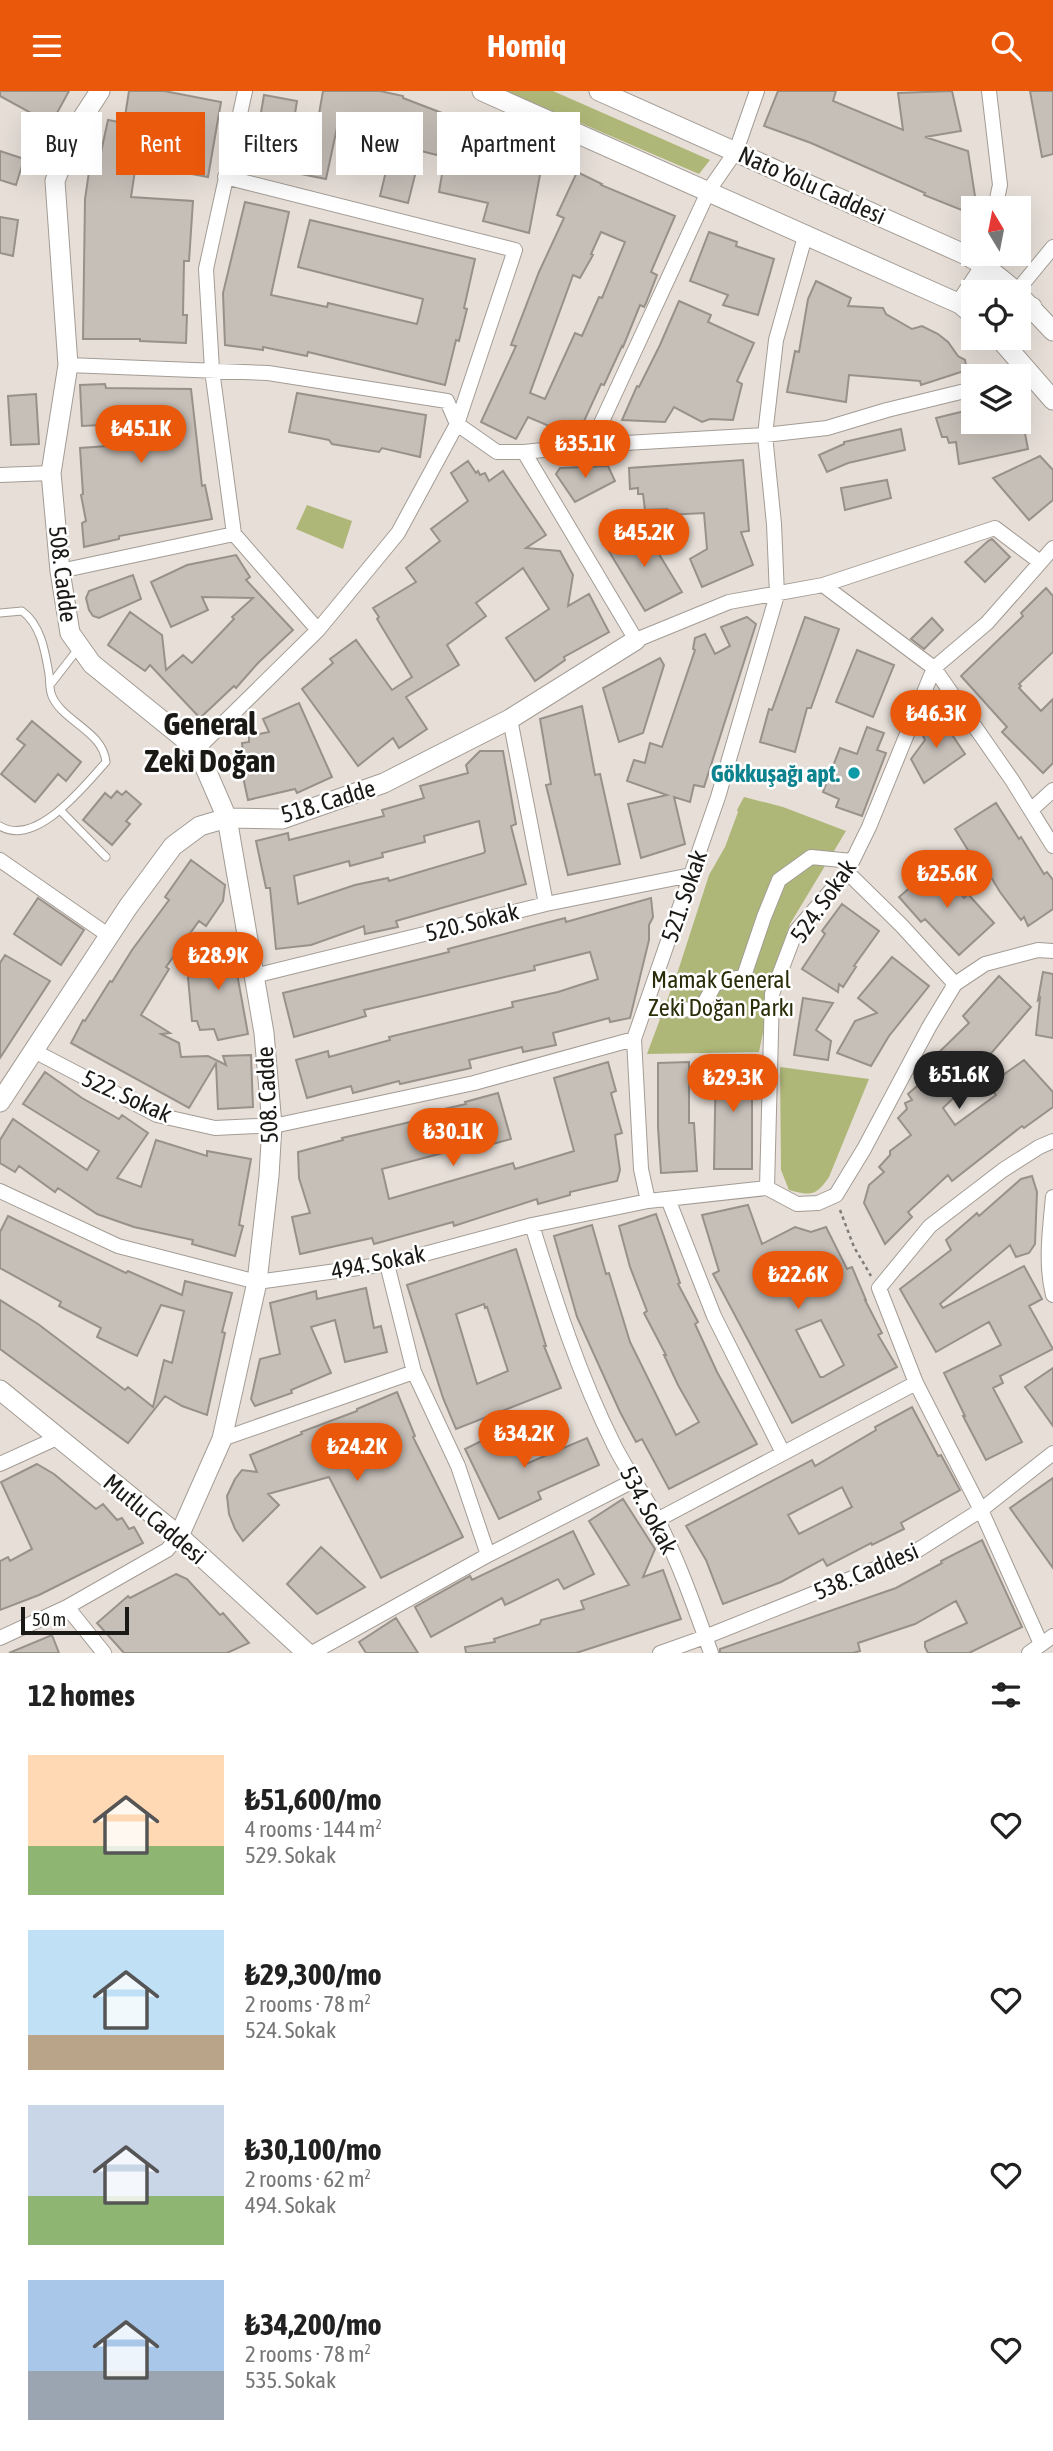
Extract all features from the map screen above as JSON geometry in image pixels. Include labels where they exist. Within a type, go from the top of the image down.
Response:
[{"type":"street","name":"508. Cadde","points":[[100,91],[74,131],[55,181],[68,365],[51,473],[60,571],[70,633],[92,664],[197,749],[227,818],[264,1033],[272,1125],[257,1282],[222,1439],[179,1536]]},
{"type":"street","points":[[245,91],[206,269],[212,370],[234,534],[318,630]]},
{"type":"street","name":"Nato Yolu Caddesi","points":[[482,91],[806,233],[961,307]]},
{"type":"street","name":"Nato Yolu Caddesi","points":[[599,91],[961,253]]},
{"type":"street","points":[[591,445],[709,190],[736,151],[757,91]]},
{"type":"street","points":[[989,91],[1000,185],[998,196]]},
{"type":"street","points":[[197,749],[318,630],[398,533],[457,424],[516,250],[225,177]]},
{"type":"street","name":"521. Sokak","points":[[648,1201],[640,1169],[634,1039],[718,797],[777,595],[774,524],[765,435],[776,339],[806,233]]},
{"type":"street","points":[[1031,281],[1053,247]]},
{"type":"street","name":"Nato Yolu Caddesi","points":[[992,266],[1005,280]]},
{"type":"street","name":"Nato Yolu Caddesi","points":[[1031,307],[1053,331]]},
{"type":"street","points":[[1012,350],[1024,364]]},
{"type":"street","points":[[68,365],[268,373],[447,401],[457,424],[497,452],[765,435],[827,428],[961,392]]},
{"type":"street","points":[[1031,373],[1053,400]]},
{"type":"street","points":[[524,452],[636,640],[729,602],[823,585],[995,528],[1040,562]]},
{"type":"street","points":[[0,475],[51,473]]},
{"type":"street","points":[[60,571],[234,534]]},
{"type":"street","name":"524. Sokak","points":[[767,1188],[772,994],[796,931],[850,867],[934,668],[987,623],[1053,548]]},
{"type":"street","points":[[823,585],[934,668],[1053,846]]},
{"type":"street","name":"518. Cadde","points":[[0,1103],[108,935],[173,846],[200,826],[227,818],[282,819],[384,783],[510,719],[636,640]]},
{"type":"street","points":[[510,719],[546,904]]},
{"type":"street","points":[[1031,810],[1053,790]]},
{"type":"street","points":[[644,1010],[701,1009],[715,984],[744,976],[779,880],[811,857],[850,867],[955,984]]},
{"type":"street","points":[[0,860],[108,935]]},
{"type":"street","name":"520. Sokak","points":[[254,976],[546,904],[691,875]]},
{"type":"street","points":[[767,1188],[797,1204],[818,1203],[836,1195],[955,984],[985,964],[1038,950],[1053,951]]},
{"type":"street","name":"522. Sokak","points":[[34,1052],[157,1115],[215,1128],[272,1125],[474,1083],[634,1039]]},
{"type":"street","points":[[1028,1653],[1047,1640],[916,1383],[879,1288],[930,1226],[1003,1170],[1053,1141]]},
{"type":"street","name":"494. Sokak","points":[[0,1191],[118,1246],[257,1282],[387,1263],[532,1226],[648,1201],[767,1188]]},
{"type":"street","points":[[1053,1197],[1049,1238],[1050,1285],[1053,1295]]},
{"type":"street","points":[[668,1199],[713,1316],[783,1453]]},
{"type":"street","name":"534. Sokak","points":[[532,1226],[580,1369],[615,1446],[657,1520],[693,1598],[710,1653]]},
{"type":"street","points":[[387,1263],[414,1371],[458,1466],[488,1555]]},
{"type":"street","points":[[222,1439],[414,1371]]},
{"type":"street","points":[[657,1520],[916,1383]]},
{"type":"street","name":"Mutlu Caddesi","points":[[0,1390],[179,1536],[307,1653]]},
{"type":"street","points":[[0,1464],[57,1438]]},
{"type":"street","name":"538. Caddesi","points":[[660,1653],[910,1555],[981,1510],[1053,1453]]},
{"type":"street","points":[[313,1653],[488,1555],[635,1480]]},
{"type":"street","points":[[0,1638],[68,1607],[167,1550],[179,1536]]},
{"type":"street","points":[[68,1607],[104,1653]]},
{"type":"lane","points":[[0,613],[22,611],[32,618],[41,639],[52,695],[58,705],[86,729],[105,754],[106,762],[61,811],[34,827],[7,830],[0,826]]},
{"type":"lane","points":[[50,685],[79,647]]},
{"type":"lane","points":[[61,811],[106,857]]},
{"type":"path","points":[[836,1195],[854,1247],[879,1288]]},
{"type":"green space","points":[[506,91],[553,91],[710,160],[699,174],[580,123],[580,112],[555,112]]},
{"type":"green space","points":[[307,505],[352,521],[343,549],[296,529]]},
{"type":"green space","name":"Mamak General Zeki Doğan Parkı","points":[[744,797],[783,807],[846,831],[790,924],[777,964],[759,1052],[647,1054],[678,971],[709,875],[725,847]]},
{"type":"green space","points":[[780,1067],[869,1079],[829,1177],[812,1193],[789,1190],[781,1170]]},
{"type":"building","points":[[0,91],[69,91],[58,112],[29,112],[0,96]]},
{"type":"building","points":[[129,91],[164,91],[221,102],[208,177],[197,175],[205,175],[205,112],[126,112]]},
{"type":"building","points":[[323,91],[380,91],[403,96],[439,112],[437,112],[437,155],[423,152],[423,112],[336,112],[336,132],[326,179],[306,175],[322,175],[322,112],[319,112]]},
{"type":"building","points":[[778,91],[836,91],[833,101],[903,130],[898,93],[952,91],[961,131],[925,137],[968,151],[975,196],[961,196],[961,210],[811,143],[764,126]]},
{"type":"building","points":[[1030,91],[1053,91],[1053,154],[1042,157]]},
{"type":"building","points":[[264,95],[297,101],[295,112],[261,112]]},
{"type":"building","points":[[108,120],[116,122],[116,175],[134,175],[131,197],[193,201],[189,261],[184,261],[183,315],[187,315],[186,343],[140,339],[83,339],[85,199],[89,175],[102,175],[102,148]]},
{"type":"building","points":[[0,151],[21,158],[16,185],[0,180]]},
{"type":"building","points":[[580,173],[675,216],[651,272],[657,275],[646,303],[644,307],[640,305],[623,347],[604,385],[601,384],[579,432],[565,427],[561,431],[528,417],[516,439],[481,422],[516,346],[511,345],[539,272],[564,218],[557,215],[576,175]],"holes":[[[601,232],[625,242],[602,298],[599,297],[582,336],[575,333],[545,399],[530,393],[573,275],[580,278],[593,255],[591,254]]]},
{"type":"building","points":[[385,175],[415,175],[408,203],[380,196]]},
{"type":"building","points":[[442,175],[540,175],[529,233],[483,221],[488,203],[439,192]]},
{"type":"building","points":[[245,202],[289,212],[271,295],[327,307],[328,303],[417,324],[423,299],[298,267],[310,220],[475,259],[464,308],[467,309],[445,385],[308,352],[307,356],[263,347],[263,350],[225,345],[223,293]]},
{"type":"building","points":[[0,217],[18,220],[13,256],[0,253]]},
{"type":"building","points":[[709,232],[737,242],[736,246],[774,259],[758,315],[723,305],[728,295],[690,281]]},
{"type":"building","points":[[816,281],[851,298],[848,306],[883,308],[886,314],[912,329],[922,326],[938,334],[965,360],[966,364],[961,364],[961,372],[921,385],[920,381],[849,375],[846,402],[787,392],[795,351],[799,352],[808,299]]},
{"type":"building","points":[[679,301],[711,315],[708,322],[754,343],[737,381],[742,384],[733,420],[710,419],[702,422],[674,407],[665,422],[622,420],[660,345]]},
{"type":"building","points":[[105,384],[106,388],[191,389],[202,486],[205,485],[212,519],[119,536],[119,539],[84,547],[82,523],[86,521],[81,495],[80,448],[163,442],[162,422],[82,426],[80,385]]},
{"type":"building","points":[[297,393],[426,415],[420,457],[382,448],[379,452],[332,444],[329,440],[289,432]]},
{"type":"building","points":[[36,394],[39,444],[11,445],[8,396]]},
{"type":"building","points":[[961,412],[961,434],[1025,434],[1028,449],[959,464],[956,442],[949,443],[947,437],[942,437],[936,418]]},
{"type":"building","points":[[901,429],[905,450],[848,463],[827,472],[819,455],[844,442]]},
{"type":"building","points":[[1040,456],[1053,470],[1053,500],[1029,520],[993,478]]},
{"type":"building","points":[[743,460],[749,531],[741,532],[753,565],[702,587],[690,559],[707,549],[704,513],[667,515],[667,509],[645,510],[643,494],[638,494],[638,488],[630,489],[629,468]]},
{"type":"building","points":[[468,461],[476,473],[485,473],[489,481],[503,471],[546,535],[526,548],[560,551],[573,575],[568,606],[589,594],[609,632],[564,657],[565,660],[535,681],[506,638],[549,609],[523,568],[476,603],[486,616],[447,645],[459,665],[406,697],[427,729],[399,748],[393,738],[358,766],[302,689],[333,663],[330,659],[356,640],[392,690],[412,677],[373,608],[416,582],[406,568],[440,541],[431,529],[468,501],[451,473]]},
{"type":"building","points":[[608,466],[615,481],[575,502],[556,474],[560,468]]},
{"type":"building","points":[[887,480],[891,498],[845,510],[841,488]]},
{"type":"building","points":[[642,526],[682,592],[645,611],[607,548]]},
{"type":"building","points":[[992,539],[1010,557],[985,582],[965,562]]},
{"type":"building","points":[[236,555],[250,577],[246,580],[293,630],[236,688],[234,686],[200,718],[150,665],[145,671],[108,645],[130,612],[162,635],[166,670],[183,655],[192,663],[234,619],[232,617],[253,598],[202,597],[208,610],[171,627],[151,582],[187,565]]},
{"type":"building","points":[[133,575],[141,599],[99,618],[93,616],[86,598],[89,591]]},
{"type":"building","points":[[1046,588],[1053,596],[1053,652],[1019,684],[1019,688],[1041,711],[1053,699],[1053,763],[1043,773],[1002,732],[1007,727],[961,676],[1023,616],[1021,613]]},
{"type":"building","points":[[747,617],[756,624],[704,787],[694,785],[690,802],[674,797],[685,844],[641,858],[628,804],[667,795],[627,781],[634,760],[645,763],[650,743],[662,747],[695,650],[695,638],[705,634],[715,654],[730,646],[721,627]]},
{"type":"building","points":[[805,617],[839,629],[811,708],[807,708],[795,752],[760,742],[769,709],[772,710]]},
{"type":"building","points":[[932,618],[943,630],[924,649],[911,639]]},
{"type":"building","points":[[857,650],[894,665],[873,717],[836,702]]},
{"type":"building","points":[[660,658],[664,665],[643,733],[619,742],[603,688]]},
{"type":"building","points":[[299,703],[332,777],[297,793],[295,789],[248,800],[238,754],[243,753],[242,743],[249,742],[249,736],[269,732],[263,719]]},
{"type":"building","points":[[582,706],[595,775],[600,774],[620,864],[568,875],[546,785],[551,784],[540,719]]},
{"type":"building","points":[[936,711],[965,754],[924,783],[911,759],[925,740],[923,736],[930,728],[927,721]]},
{"type":"building","points":[[32,721],[81,762],[66,781],[58,774],[35,802],[1,774],[25,745],[17,739]]},
{"type":"building","name":"Gökkuşağı apt.","points":[[867,727],[884,733],[877,750],[886,753],[862,816],[836,807],[839,799],[823,792],[840,748],[857,754]]},
{"type":"building","points":[[480,751],[503,751],[516,824],[511,826],[526,884],[396,921],[398,927],[365,934],[364,926],[311,945],[276,949],[270,888],[266,888],[256,841],[288,833],[289,840],[384,816],[382,810],[424,798],[420,786],[468,773],[466,765]],"holes":[[[479,821],[485,851],[389,881],[388,878],[355,885],[298,904],[294,876],[349,861],[350,866],[383,857],[382,853],[425,842],[424,836]]]},
{"type":"building","points":[[117,791],[122,795],[126,791],[141,804],[126,821],[130,824],[112,845],[83,820],[105,793],[111,798]]},
{"type":"building","points":[[996,803],[1044,874],[1047,872],[1053,880],[1053,909],[1028,926],[1024,917],[1021,920],[1000,892],[976,852],[971,855],[955,829]]},
{"type":"building","points":[[191,860],[225,885],[223,901],[206,926],[199,921],[166,967],[169,969],[141,1015],[170,1033],[161,1034],[179,1043],[181,1057],[208,1056],[226,1065],[223,1056],[251,1055],[253,1107],[218,1109],[216,1063],[189,1108],[71,1043],[83,1020],[85,1021],[110,981],[112,982],[169,900],[165,897]]},
{"type":"building","points":[[936,865],[964,898],[968,894],[994,923],[959,955],[925,919],[921,922],[899,897]]},
{"type":"building","points":[[38,898],[84,930],[61,965],[14,934]]},
{"type":"building","points":[[651,898],[653,917],[649,925],[649,940],[630,1018],[610,1022],[609,1018],[553,1033],[556,1045],[523,1052],[522,1047],[469,1060],[471,1068],[400,1084],[399,1081],[353,1093],[351,1086],[307,1098],[296,1060],[328,1051],[329,1057],[390,1040],[389,1037],[513,1007],[512,1002],[558,992],[598,979],[590,952],[534,966],[535,970],[364,1010],[366,1016],[294,1037],[283,993],[449,952],[448,949],[534,926],[565,918],[566,922]]},
{"type":"building","points":[[842,904],[879,931],[854,966],[856,967],[843,987],[839,984],[838,992],[802,969],[825,934],[822,931]]},
{"type":"building","points":[[230,935],[248,1034],[218,1040],[214,1029],[200,1030],[197,1021],[192,1021],[188,978],[196,963],[202,961],[208,948],[213,948],[213,937]]},
{"type":"building","points":[[5,955],[50,981],[0,1058],[0,963]]},
{"type":"building","points":[[892,957],[929,986],[889,1036],[871,1066],[837,1053],[855,1021],[877,1013],[858,998]]},
{"type":"building","points":[[1043,972],[1053,974],[1053,1038],[1036,1035]]},
{"type":"building","points":[[999,976],[1031,1007],[987,1058],[1003,1075],[1024,1060],[1053,1092],[1053,1107],[1024,1128],[1022,1126],[952,1181],[948,1175],[908,1212],[912,1217],[885,1244],[864,1203],[869,1185],[884,1172],[879,1167],[890,1155],[890,1151],[911,1135],[898,1118],[907,1109],[905,1103],[912,1100],[908,1094],[934,1071],[927,1064],[969,1023],[963,1016]],"holes":[[[979,1074],[996,1095],[955,1125],[943,1108]]]},
{"type":"building","points":[[803,998],[833,1003],[816,1030],[831,1041],[828,1060],[794,1055]]},
{"type":"building","points":[[716,1058],[752,1059],[752,1169],[714,1169]]},
{"type":"building","points":[[608,1062],[616,1091],[611,1093],[622,1133],[615,1135],[620,1170],[617,1181],[570,1192],[570,1195],[538,1204],[537,1199],[454,1226],[453,1222],[374,1244],[372,1238],[300,1254],[292,1217],[310,1213],[299,1178],[298,1152],[343,1140],[342,1138],[423,1119],[422,1114],[498,1093],[511,1139],[478,1148],[477,1144],[382,1169],[389,1199],[513,1163],[515,1169],[574,1151],[554,1078]]},
{"type":"building","points":[[689,1062],[689,1123],[694,1123],[697,1171],[661,1173],[658,1063]]},
{"type":"building","points":[[45,1072],[82,1098],[119,1119],[122,1115],[148,1133],[117,1178],[141,1187],[156,1140],[207,1156],[207,1151],[251,1159],[239,1225],[243,1226],[235,1256],[192,1244],[193,1240],[134,1227],[97,1214],[58,1188],[55,1192],[19,1166],[15,1172],[0,1163],[0,1140],[13,1119],[87,1170],[99,1151],[23,1104]]},
{"type":"building","points":[[1032,1176],[1037,1192],[1035,1244],[1029,1253],[1016,1257],[1010,1245],[940,1304],[943,1308],[1024,1266],[1042,1299],[1029,1306],[1053,1349],[1000,1376],[1003,1383],[993,1388],[1022,1442],[986,1460],[944,1373],[1001,1345],[989,1322],[936,1352],[900,1289],[951,1250],[946,1240],[977,1213],[979,1216],[1021,1179]]},
{"type":"building","points":[[748,1205],[762,1244],[795,1227],[811,1232],[826,1227],[847,1269],[852,1267],[882,1333],[878,1335],[897,1367],[792,1423],[713,1274],[719,1271],[702,1215]],"holes":[[[821,1320],[844,1365],[820,1377],[796,1330]]]},
{"type":"building","points":[[656,1214],[680,1283],[678,1284],[698,1322],[695,1324],[717,1372],[757,1444],[669,1489],[642,1439],[636,1442],[620,1412],[577,1317],[554,1236],[592,1225],[630,1342],[676,1435],[699,1422],[644,1313],[647,1311],[630,1267],[619,1226]]},
{"type":"building","points":[[8,1216],[126,1273],[128,1271],[182,1295],[185,1281],[232,1293],[207,1415],[182,1406],[165,1396],[128,1443],[0,1349],[0,1300],[38,1324],[125,1390],[128,1387],[153,1407],[164,1360],[172,1363],[184,1311],[161,1305],[137,1356],[97,1337],[101,1328],[59,1306],[61,1302],[0,1268],[0,1232]]},
{"type":"building","points":[[516,1249],[544,1346],[561,1388],[456,1429],[443,1398],[407,1285]],"holes":[[[484,1304],[485,1308],[487,1307],[508,1371],[477,1384],[456,1314]]]},
{"type":"building","points":[[366,1288],[374,1328],[381,1326],[387,1352],[345,1362],[335,1320],[311,1327],[331,1373],[291,1390],[292,1393],[255,1406],[251,1399],[260,1359],[280,1354],[270,1303],[316,1291],[317,1299]]},
{"type":"building","points":[[1053,1368],[1053,1426],[1025,1387]]},
{"type":"building","points":[[397,1392],[415,1436],[413,1437],[463,1537],[381,1578],[329,1477],[268,1494],[279,1505],[243,1541],[229,1514],[227,1496],[242,1470],[257,1472],[250,1455]]},
{"type":"building","points":[[912,1407],[960,1490],[901,1523],[904,1529],[872,1545],[871,1543],[827,1566],[823,1559],[781,1582],[723,1604],[706,1560],[686,1526],[812,1460],[815,1466],[876,1430],[875,1427]],"holes":[[[842,1487],[852,1507],[799,1534],[788,1515]]]},
{"type":"building","points":[[508,1428],[526,1464],[587,1438],[599,1465],[538,1492],[541,1499],[499,1519],[465,1449]]},
{"type":"building","points":[[37,1464],[54,1474],[96,1509],[103,1504],[117,1520],[122,1518],[129,1529],[134,1527],[143,1543],[39,1595],[0,1610],[0,1561],[8,1557],[10,1561],[32,1549],[1,1482]]},
{"type":"building","points":[[1053,1478],[1053,1568],[1010,1508]]},
{"type":"building","points":[[623,1499],[655,1549],[643,1577],[663,1570],[681,1619],[576,1653],[466,1653],[465,1647],[495,1642],[494,1639],[540,1624],[541,1620],[584,1609],[581,1601],[629,1585],[589,1521]]},
{"type":"building","points":[[573,1531],[594,1574],[564,1589],[558,1579],[505,1605],[502,1598],[431,1637],[415,1607],[470,1576],[472,1580]]},
{"type":"building","points":[[982,1540],[1022,1627],[969,1653],[928,1653],[925,1647],[925,1642],[967,1623],[956,1601],[915,1624],[858,1643],[860,1651],[853,1653],[720,1653],[720,1649],[896,1588]]},
{"type":"building","points":[[321,1547],[365,1587],[317,1614],[287,1584]]},
{"type":"building","points":[[176,1574],[187,1579],[220,1615],[223,1613],[249,1643],[227,1653],[124,1653],[97,1623],[128,1596],[130,1598]]},
{"type":"building","points":[[396,1618],[418,1653],[366,1653],[359,1642]]},
{"type":"building","points":[[52,1635],[59,1653],[9,1653]]},
{"type":"place","name":"Gökkuşağı apt.","points":[[854,773]]},
{"type":"district","name":"General Zeki Doğan","points":[[210,742]]}]
